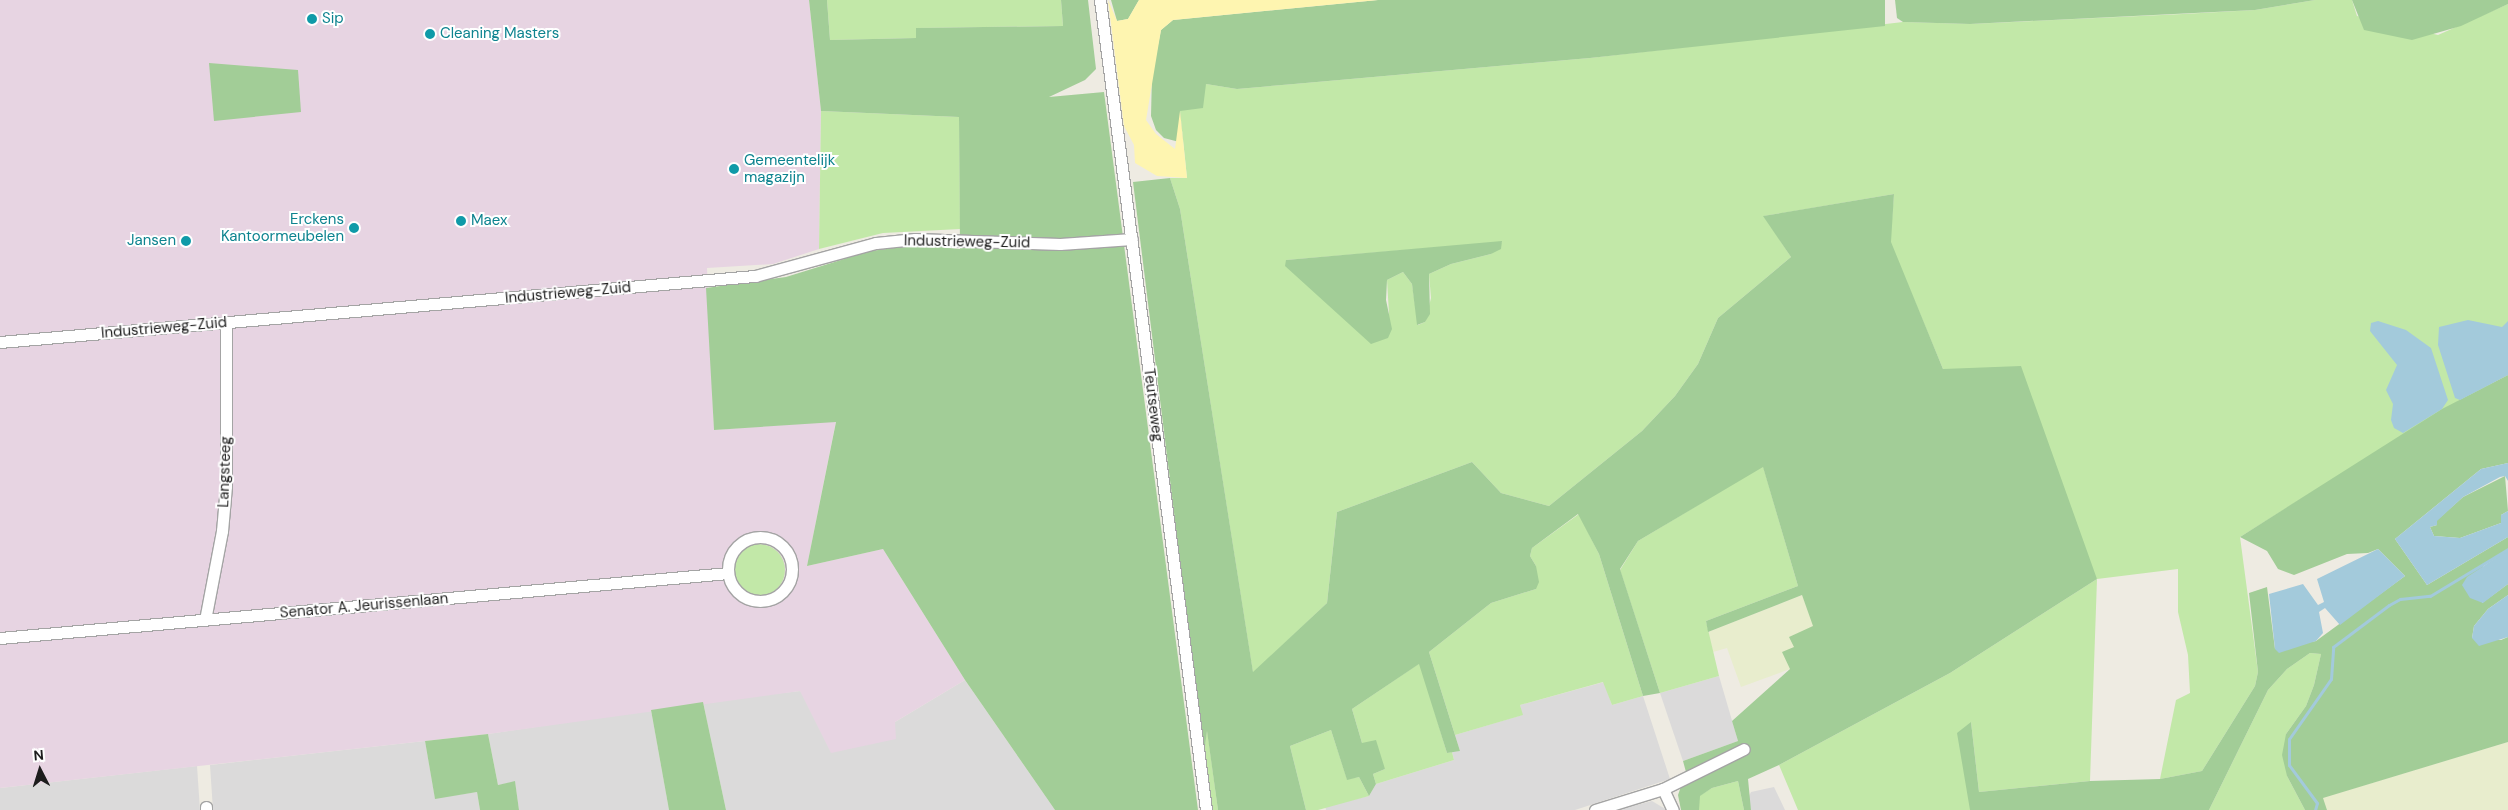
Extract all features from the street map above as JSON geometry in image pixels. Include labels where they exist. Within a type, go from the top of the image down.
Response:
[{"type":"street","name":"Teutseweg","points":[[1100,0],[1206,810]]},
{"type":"street","name":"Industrieweg-Zuid","points":[[0,342],[755,276],[876,243],[915,239],[1060,244],[1132,239]]},
{"type":"street","name":"Langsteeg","points":[[205,620],[222,531],[226,486],[226,323]]},
{"type":"street","points":[[761,536],[782,544],[792,564],[790,580],[780,594],[759,601],[738,592],[728,573],[728,562],[736,547],[750,538],[761,536]]},
{"type":"street","name":"Senator A. Jeurissenlaan","points":[[0,638],[728,573]]},
{"type":"street","points":[[1595,810],[1663,789],[1744,749]]},
{"type":"street","points":[[1663,789],[1673,810]]},
{"type":"shaded area","points":[[0,0],[809,0],[821,111],[819,249],[773,264],[707,268],[714,430],[836,421],[807,566],[883,549],[965,680],[895,722],[896,739],[831,753],[800,691],[488,734],[0,788]]},
{"type":"shaded area","points":[[1719,676],[1738,741],[1683,761],[1660,693]]},
{"type":"shaded area","points":[[965,680],[1055,810],[726,810],[703,702],[800,691],[895,722]]},
{"type":"shaded area","points":[[1604,682],[1612,705],[1643,696],[1670,779],[1575,810],[1326,810],[1325,806],[1369,796],[1376,784],[1454,760],[1452,752],[1460,751],[1455,735],[1522,715],[1520,705]]},
{"type":"shaded area","points":[[651,710],[669,810],[519,810],[515,782],[498,785],[488,734]]},
{"type":"shaded area","points":[[425,741],[435,798],[477,792],[480,810],[213,810],[210,765]]},
{"type":"shaded area","points":[[197,766],[200,810],[0,810],[0,788]]},
{"type":"shaded area","points":[[1774,787],[1785,810],[1751,810],[1748,798],[1751,792]]},
{"type":"shaded area","points":[[1652,801],[1667,810],[1617,810]]},
{"type":"green space","points":[[809,0],[827,0],[830,40],[916,38],[916,28],[1063,26],[1061,0],[1088,0],[1096,69],[1085,80],[1049,97],[1104,92],[1198,810],[1055,810],[965,680],[883,549],[807,566],[836,422],[714,430],[706,288],[786,277],[870,251],[920,245],[960,249],[959,117],[821,111]]},
{"type":"green space","points":[[827,0],[1061,0],[1063,26],[917,28],[916,38],[830,40]]},
{"type":"green space","points":[[1111,0],[1139,0],[1128,19],[1117,21]]},
{"type":"green space","points":[[1378,0],[1885,0],[1885,26],[1590,58],[1237,89],[1206,84],[1203,108],[1180,111],[1183,143],[1164,138],[1156,130],[1151,116],[1152,75],[1161,30],[1173,20]]},
{"type":"green space","points":[[1895,0],[2315,0],[2255,10],[1970,24],[1903,22],[1897,18]]},
{"type":"green space","points":[[2315,0],[2352,0],[2357,16],[2438,35],[2508,4],[2508,375],[2460,400],[2240,537],[2258,672],[2255,686],[2202,771],[2160,779],[2176,700],[2190,693],[2188,655],[2178,612],[2178,569],[2097,579],[1943,369],[1890,242],[1894,194],[1764,216],[1791,257],[1718,318],[1698,364],[1675,396],[1642,431],[1549,506],[1501,493],[1472,462],[1337,512],[1327,603],[1253,673],[1180,209],[1170,178],[1187,178],[1180,111],[1206,84],[1237,89],[1590,58],[1903,22],[1970,24],[2183,14],[2255,10]],"holes":[[[1502,242],[1491,254],[1451,264],[1429,274],[1431,298],[1425,322],[1418,325],[1412,284],[1403,272],[1387,280],[1389,314],[1286,260]]]},
{"type":"green space","points":[[2352,0],[2508,0],[2508,4],[2461,26],[2412,40],[2364,30]]},
{"type":"green space","points":[[209,63],[298,70],[301,112],[214,121]]},
{"type":"green space","points":[[821,111],[959,117],[960,229],[883,233],[819,249]]},
{"type":"green space","points":[[1170,178],[1180,209],[1253,672],[1327,603],[1337,512],[1472,462],[1501,493],[1549,506],[1642,431],[1675,396],[1698,364],[1718,318],[1791,257],[1763,216],[1894,194],[1891,242],[1943,369],[2021,366],[2097,579],[1950,673],[1779,765],[1748,779],[1751,810],[1744,810],[1738,781],[1712,788],[1700,796],[1699,810],[1681,810],[1678,795],[1686,772],[1683,761],[1738,741],[1732,721],[1790,669],[1782,652],[1794,647],[1789,637],[1813,626],[1802,595],[1708,632],[1706,621],[1798,586],[1763,467],[1638,541],[1620,569],[1660,693],[1643,696],[1599,554],[1578,514],[1532,548],[1530,556],[1536,566],[1539,582],[1536,589],[1491,603],[1429,652],[1460,751],[1447,753],[1419,664],[1352,709],[1362,743],[1376,740],[1385,769],[1373,774],[1376,784],[1369,796],[1359,777],[1347,780],[1331,730],[1290,746],[1306,810],[1218,810],[1207,731],[1204,754],[1133,182]]},
{"type":"green space","points":[[1502,241],[1501,249],[1491,254],[1451,264],[1429,274],[1430,314],[1425,322],[1417,325],[1412,284],[1403,272],[1387,280],[1386,300],[1392,329],[1388,338],[1371,344],[1285,266],[1286,260]]},
{"type":"green space","points":[[2508,375],[2508,463],[2481,469],[2395,539],[2427,585],[2508,537],[2508,550],[2483,564],[2482,603],[2508,584],[2508,595],[2488,609],[2474,626],[2472,638],[2501,640],[2508,637],[2508,742],[2323,798],[2327,810],[2305,810],[2287,776],[2282,755],[2286,734],[2306,706],[2314,685],[2321,654],[2310,653],[2287,669],[2268,690],[2209,810],[1970,810],[1957,733],[1971,722],[1979,792],[2090,781],[2160,779],[2202,771],[2255,686],[2258,672],[2249,593],[2267,587],[2275,649],[2316,641],[2405,576],[2378,549],[2368,553],[2347,554],[2294,575],[2278,569],[2267,551],[2240,537],[2442,409]]},
{"type":"green space","points":[[1763,466],[1798,586],[1706,621],[1719,676],[1660,693],[1620,570],[1638,541]]},
{"type":"green space","points":[[2505,476],[2508,511],[2501,515],[2501,523],[2460,538],[2434,536],[2430,527],[2437,525],[2436,521],[2463,497]]},
{"type":"green space","points":[[1579,514],[1599,554],[1643,696],[1612,705],[1603,682],[1520,705],[1523,715],[1455,735],[1429,652],[1491,603],[1536,589],[1536,566],[1530,556],[1532,548]]},
{"type":"green space","points":[[759,544],[769,546],[777,552],[783,560],[785,570],[783,580],[777,588],[769,594],[759,596],[749,594],[741,588],[735,580],[733,570],[735,560],[741,552],[749,546]]},
{"type":"green space","points":[[2097,579],[2090,781],[1979,792],[1971,722],[1970,810],[1798,810],[1779,765],[1950,673]]},
{"type":"green space","points":[[1802,595],[1814,626],[1794,647],[1790,669],[1741,687],[1727,648],[1713,652],[1708,632]]},
{"type":"green space","points":[[2310,653],[2321,654],[2314,685],[2306,706],[2286,734],[2287,776],[2305,810],[2209,810],[2268,690],[2287,669]]},
{"type":"green space","points":[[1420,663],[1447,753],[1452,752],[1454,760],[1376,784],[1373,774],[1385,769],[1362,743],[1352,709]]},
{"type":"green space","points":[[703,702],[726,810],[669,810],[651,710]]},
{"type":"green space","points":[[1207,729],[1218,810],[1211,810],[1204,754]]},
{"type":"green space","points":[[1331,730],[1347,779],[1359,777],[1369,796],[1318,810],[1306,810],[1290,746]]},
{"type":"green space","points":[[488,734],[498,785],[515,781],[519,810],[480,810],[477,792],[435,799],[425,741]]},
{"type":"green space","points":[[2508,742],[2508,810],[2327,810],[2322,798]]},
{"type":"green space","points":[[1738,781],[1744,810],[1699,810],[1699,796],[1712,788]]},
{"type":"sand","points":[[1108,0],[1117,21],[1128,19],[1139,0],[1378,0],[1173,20],[1161,30],[1146,120],[1156,134],[1175,149],[1180,111],[1187,178],[1157,176],[1135,163],[1134,145],[1124,126]]},
{"type":"water","points":[[2468,320],[2502,327],[2508,321],[2508,375],[2460,400],[2455,398],[2438,345],[2439,327]]},
{"type":"water","points":[[2378,321],[2406,330],[2431,348],[2448,400],[2442,409],[2403,433],[2394,428],[2391,420],[2393,404],[2386,390],[2397,365],[2370,331],[2371,323]]},
{"type":"water","points":[[2508,463],[2508,481],[2505,476],[2500,477],[2463,497],[2437,521],[2437,525],[2430,527],[2434,536],[2460,538],[2501,523],[2501,515],[2508,511],[2508,537],[2427,585],[2395,539],[2481,469]]},
{"type":"water","points":[[2378,549],[2405,576],[2340,625],[2325,608],[2319,612],[2323,633],[2316,641],[2279,653],[2275,649],[2269,594],[2303,584],[2318,605],[2324,602],[2317,579]]},
{"type":"water","points":[[2508,550],[2508,584],[2483,603],[2470,598],[2462,585],[2467,577]]},
{"type":"water","points":[[2508,595],[2508,637],[2479,646],[2472,638],[2474,626],[2488,609]]},
{"type":"waterway","points":[[2315,810],[2317,803],[2289,765],[2289,739],[2331,679],[2333,647],[2389,605],[2400,599],[2430,596],[2508,549]]},
{"type":"place","name":"Sip","points":[[312,19]]},
{"type":"place","name":"Cleaning Masters","points":[[430,34]]},
{"type":"place","name":"Gemeentelijk magazijn","points":[[734,169]]},
{"type":"place","name":"Maex","points":[[461,221]]},
{"type":"place","name":"Erckens Kantoormeubelen","points":[[354,228]]},
{"type":"place","name":"Jansen","points":[[186,241]]}]
